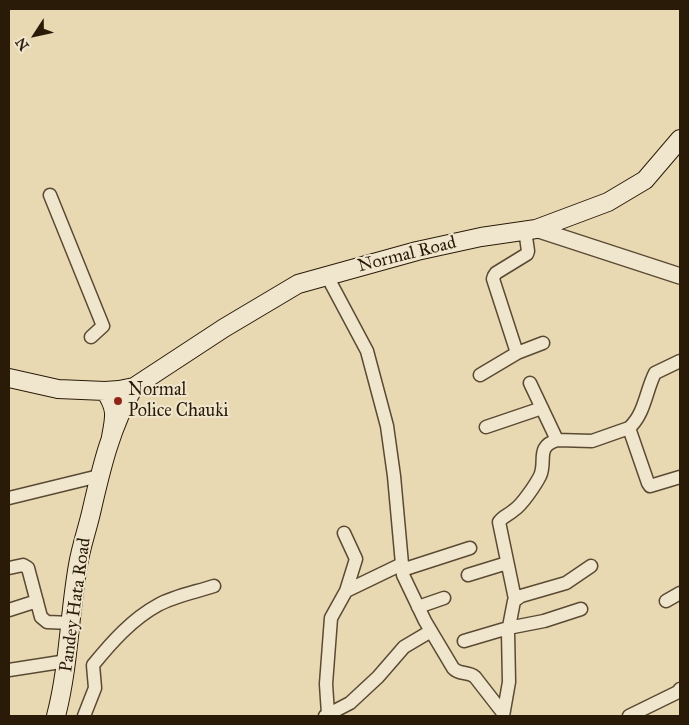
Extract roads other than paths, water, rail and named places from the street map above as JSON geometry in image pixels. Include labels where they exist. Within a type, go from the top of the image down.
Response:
[{"type":"main road","name":"Normal Road","points":[[134,387],[224,328],[298,284],[417,251],[481,237],[530,230],[608,202],[645,180],[680,139]]},
{"type":"main road","points":[[9,378],[58,389],[105,391],[134,387]]},
{"type":"main road","points":[[111,437],[134,387]]},
{"type":"main road","points":[[105,391],[112,402],[115,414],[111,437]]},
{"type":"main road","name":"Pandey Hata Road","points":[[56,716],[64,687],[78,565],[99,476],[111,437]]},
{"type":"street","points":[[50,195],[103,326],[91,337]]},
{"type":"street","points":[[517,353],[493,280],[496,273],[527,254],[530,230],[680,276]]},
{"type":"street","points":[[327,276],[368,351],[387,426],[394,476],[403,576],[431,631],[453,668],[458,673],[475,677],[503,715]]},
{"type":"street","points":[[480,375],[517,353],[543,343]]},
{"type":"street","points":[[516,598],[499,522],[501,518],[517,508],[539,479],[542,471],[544,449],[557,440],[592,440],[629,428],[634,424],[645,402],[655,373],[680,361]]},
{"type":"street","points":[[530,383],[557,440]]},
{"type":"street","points":[[486,427],[542,408]]},
{"type":"street","points":[[629,428],[650,486],[680,477]]},
{"type":"street","points":[[9,498],[99,476]]},
{"type":"street","points":[[344,534],[356,559],[346,591],[331,618],[326,684],[326,715],[350,704],[378,677],[404,646],[431,631]]},
{"type":"street","points":[[346,591],[402,567],[470,548]]},
{"type":"street","points":[[468,575],[507,563]]},
{"type":"street","points":[[9,568],[23,565],[28,568],[44,621],[72,623]]},
{"type":"street","points":[[503,715],[509,682],[508,628],[513,603],[516,598],[521,596],[566,584],[591,566]]},
{"type":"street","points":[[84,716],[95,688],[93,666],[114,641],[128,627],[158,604],[214,586]]},
{"type":"street","points":[[666,601],[680,593]]},
{"type":"street","points":[[418,607],[444,598]]},
{"type":"street","points":[[9,610],[37,601]]},
{"type":"street","points":[[464,641],[508,628],[544,622],[580,609]]},
{"type":"street","points":[[9,670],[67,661]]},
{"type":"street","points":[[629,716],[678,692],[680,689]]},
{"type":"place","name":"Normal Police Chauki","points":[[118,401]]}]
